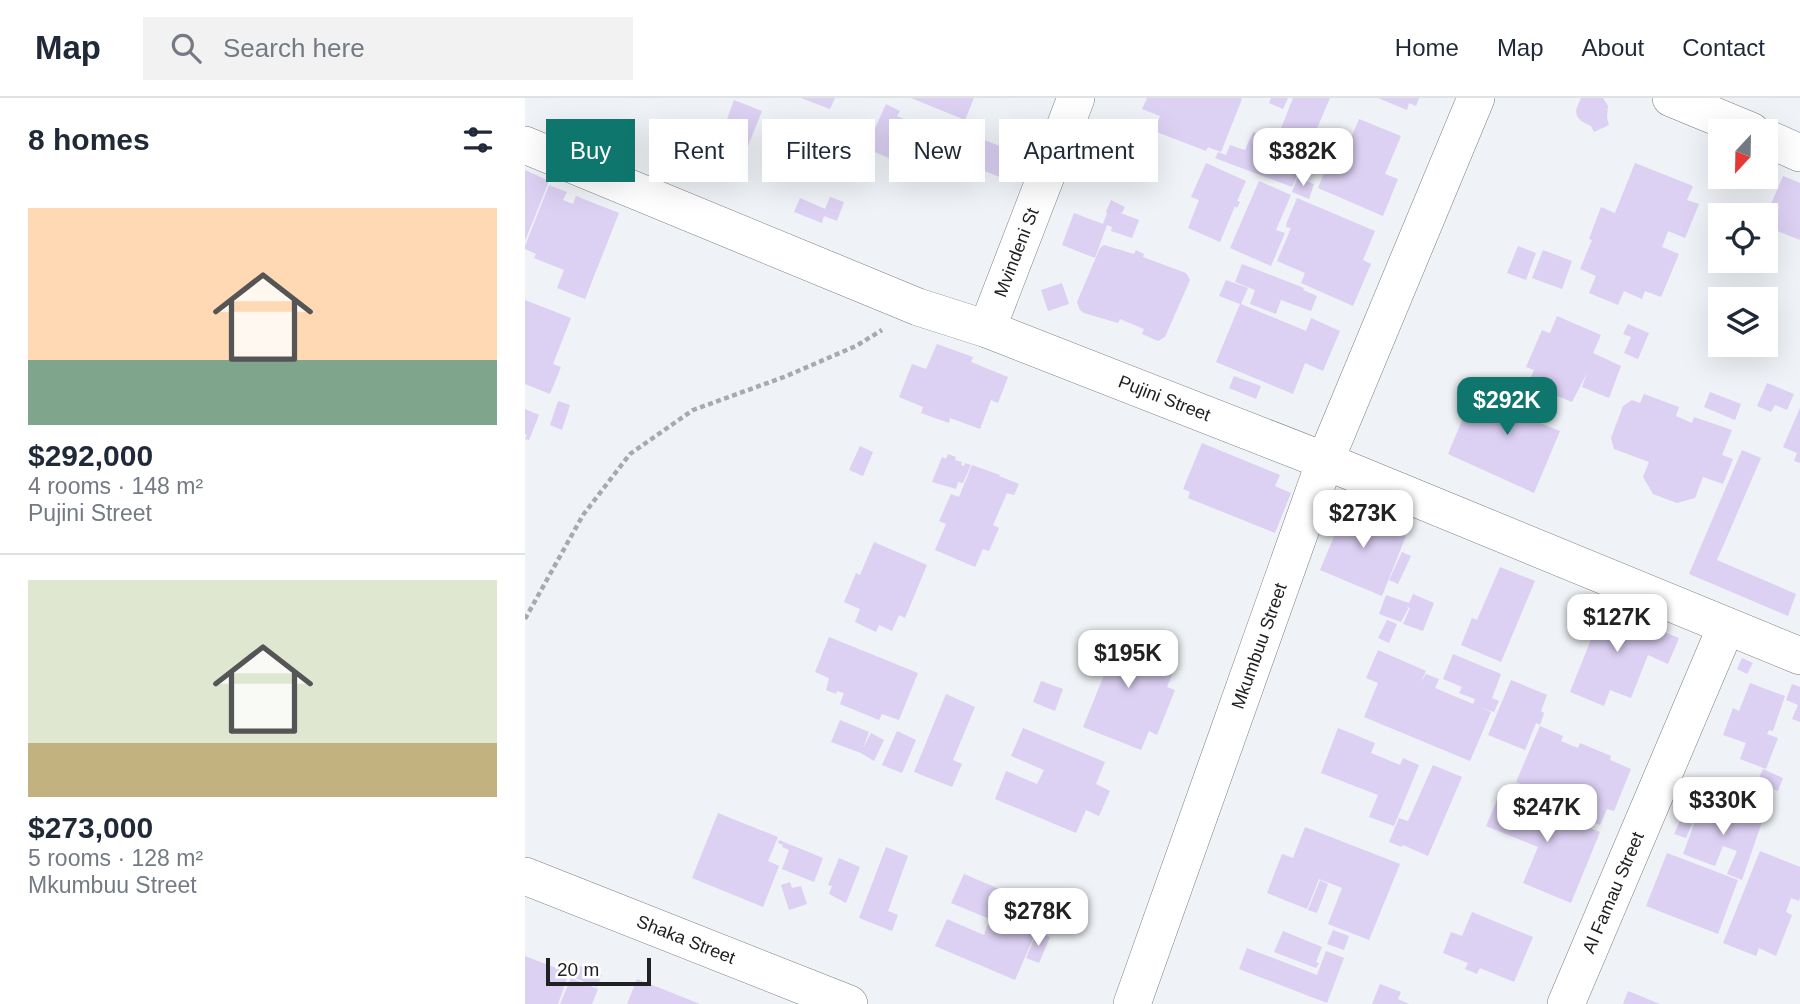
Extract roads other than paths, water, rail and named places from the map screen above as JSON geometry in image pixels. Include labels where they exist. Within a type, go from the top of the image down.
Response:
[{"type":"street","name":"Mvindeni St","points":[[987,329],[1076,98]]},
{"type":"street","name":"Mkumbuu Street","points":[[1132,1004],[1325,461],[1476,98]]},
{"type":"street","points":[[1671,98],[1722,119]]},
{"type":"street","points":[[1778,143],[1800,153]]},
{"type":"street","name":"Pujini Street","points":[[525,145],[918,307],[987,329],[1325,461],[1800,656]]},
{"type":"street","name":"Al Famau Street","points":[[1566,1004],[1726,627]]},
{"type":"street","name":"Shaka Street","points":[[525,876],[849,1004]]}]
